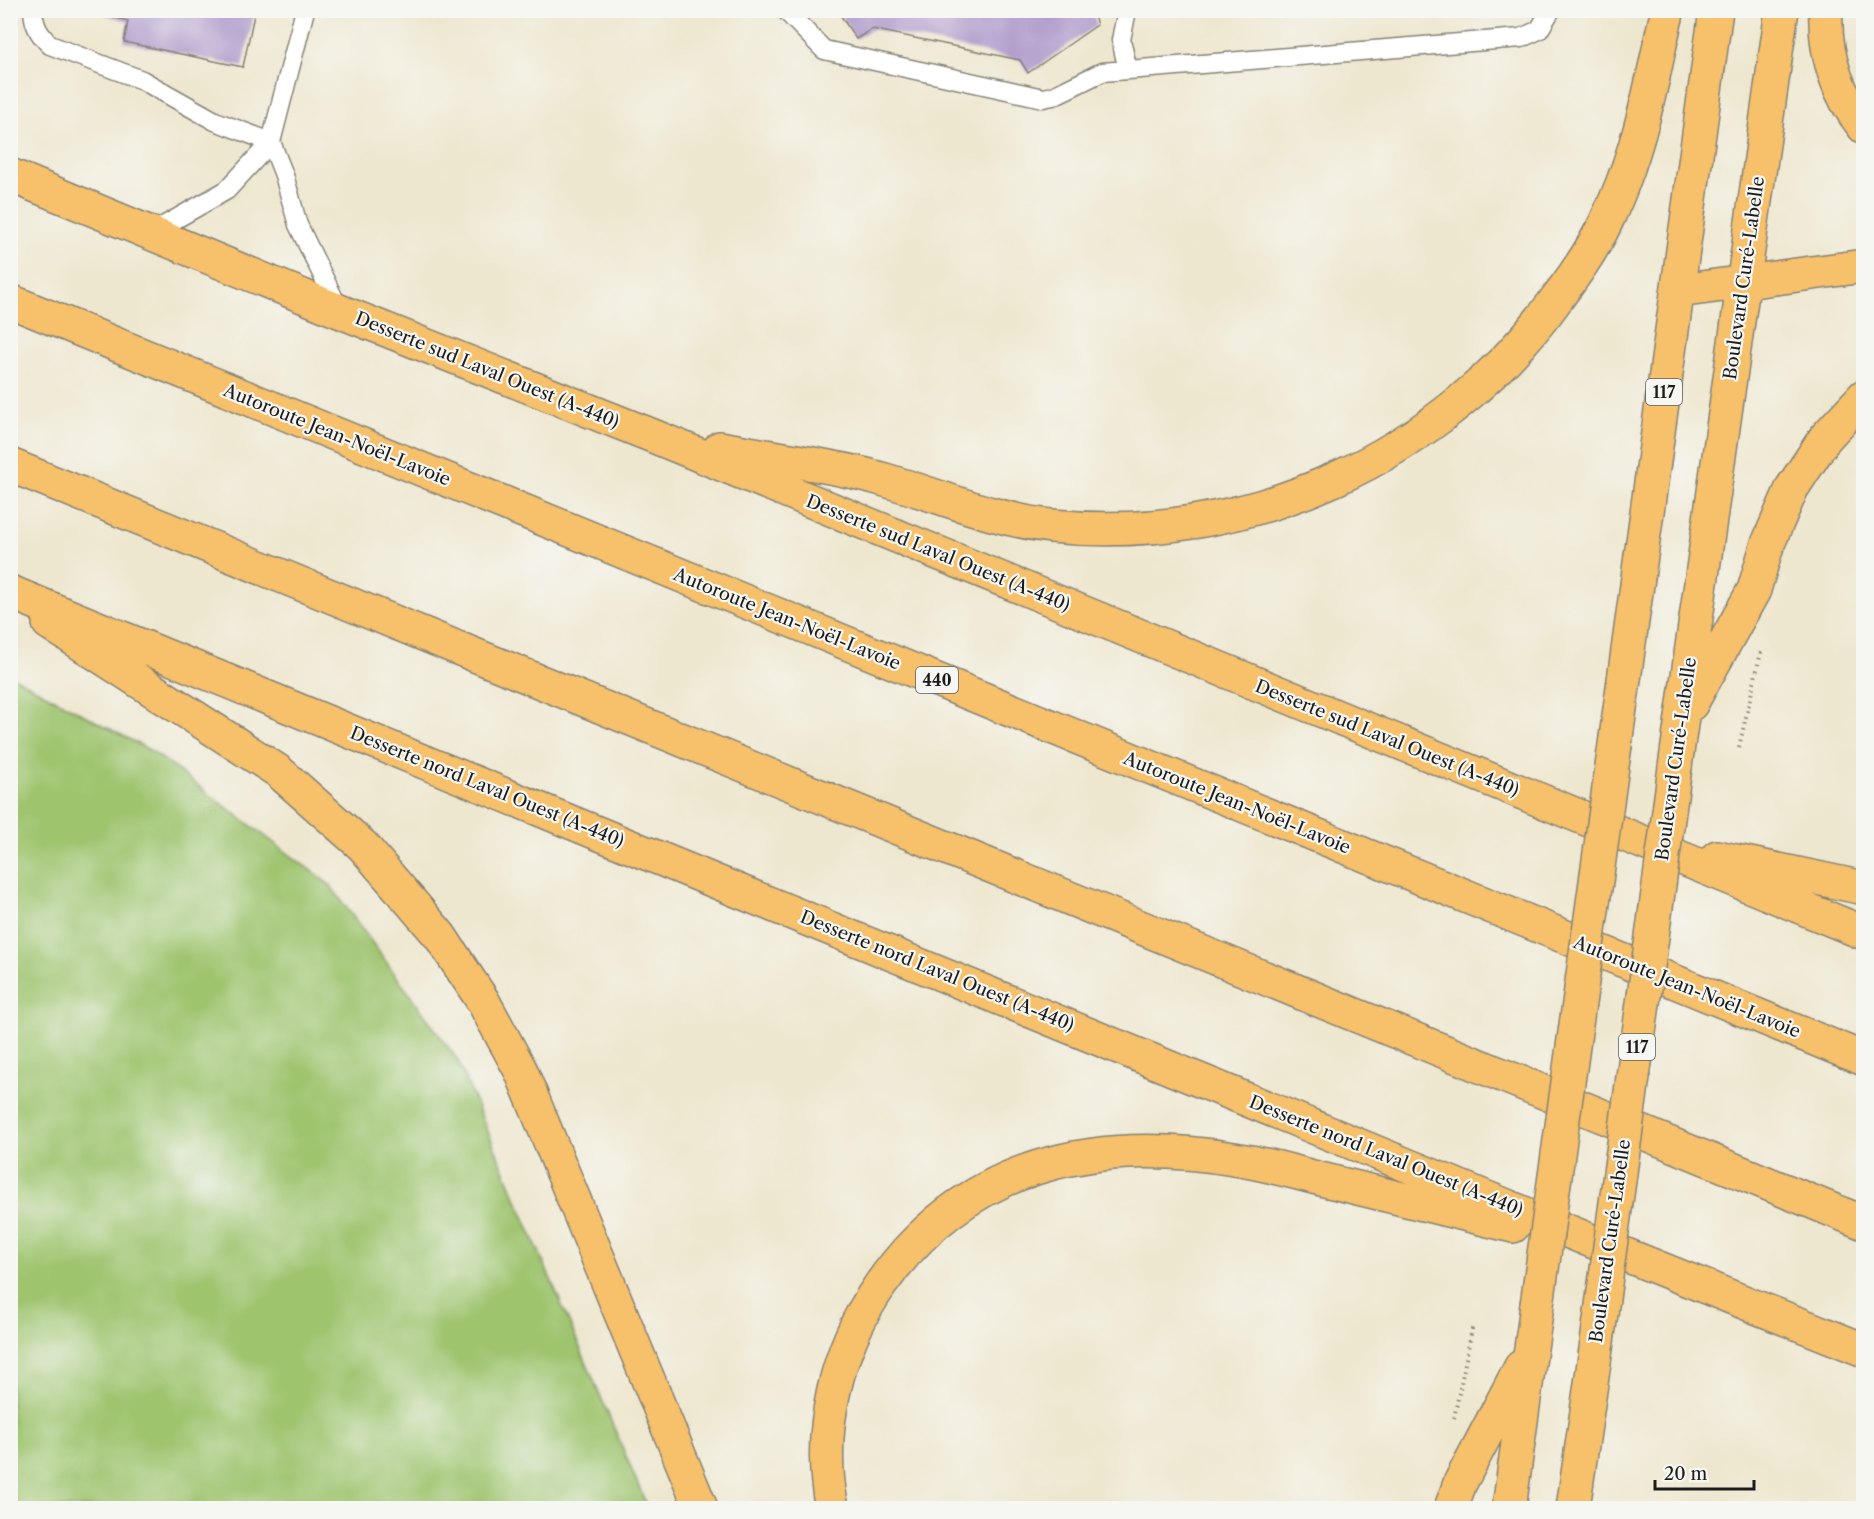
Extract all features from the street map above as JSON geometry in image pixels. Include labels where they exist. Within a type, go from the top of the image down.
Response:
[{"type":"main road","points":[[653,436],[877,478],[983,513],[1030,523],[1074,528],[1142,528],[1203,520],[1252,509],[1326,484],[1411,439],[1467,398],[1522,343],[1559,297],[1597,238],[1621,185],[1642,124],[1668,10]]},
{"type":"main road","name":"117","points":[[1509,1509],[1716,10]]},
{"type":"main road","name":"Boulevard Curé-Labelle","points":[[1573,1509],[1681,721],[1782,10]]},
{"type":"main road","points":[[1826,10],[1828,44],[1836,80],[1844,99],[1863,127]]},
{"type":"main road","name":"Desserte sud Laval Ouest (A-440)","points":[[10,175],[339,311],[653,436],[1863,933]]},
{"type":"main road","points":[[1678,291],[1863,267]]},
{"type":"main road","name":"Autoroute Jean-Noël-Lavoie","points":[[10,301],[1863,1059]]},
{"type":"main road","points":[[1681,721],[1754,590],[1767,546],[1792,488],[1825,438],[1863,396]]},
{"type":"main road","points":[[10,465],[1863,1223]]},
{"type":"main road","name":"Desserte nord Laval Ouest (A-440)","points":[[10,592],[1616,1251],[1863,1350]]},
{"type":"main road","points":[[10,599],[278,771],[331,815],[363,846],[428,922],[483,1001],[521,1071],[701,1509]]},
{"type":"main road","points":[[1636,840],[1863,888]]},
{"type":"main road","points":[[832,1509],[827,1462],[832,1404],[845,1350],[869,1301],[914,1242],[950,1212],[971,1197],[1034,1167],[1089,1154],[1117,1152],[1178,1153],[1235,1159],[1616,1251]]},
{"type":"main road","points":[[1451,1509],[1460,1484],[1531,1347]]},
{"type":"lane","points":[[33,10],[34,22],[39,34],[50,45],[142,80],[215,121],[271,142]]},
{"type":"lane","points":[[151,233],[227,190],[271,142],[305,10]]},
{"type":"lane","points":[[786,10],[824,50],[1043,98],[1053,96],[1101,72],[1521,38],[1539,30],[1551,10]]},
{"type":"lane","points":[[1127,10],[1121,40],[1128,70]]},
{"type":"lane","points":[[271,142],[302,234],[339,311]]},
{"type":"path","points":[[1739,747],[1764,640]]},
{"type":"path","points":[[1452,1426],[1473,1324]]},
{"type":"green space","points":[[10,675],[153,752],[330,885],[457,1059],[648,1508],[11,1508]]},
{"type":"building","points":[[87,10],[255,10],[243,67],[124,42],[128,21]]},
{"type":"building","points":[[837,10],[1092,10],[1097,25],[1028,73],[1020,60],[872,29],[856,39]]}]
